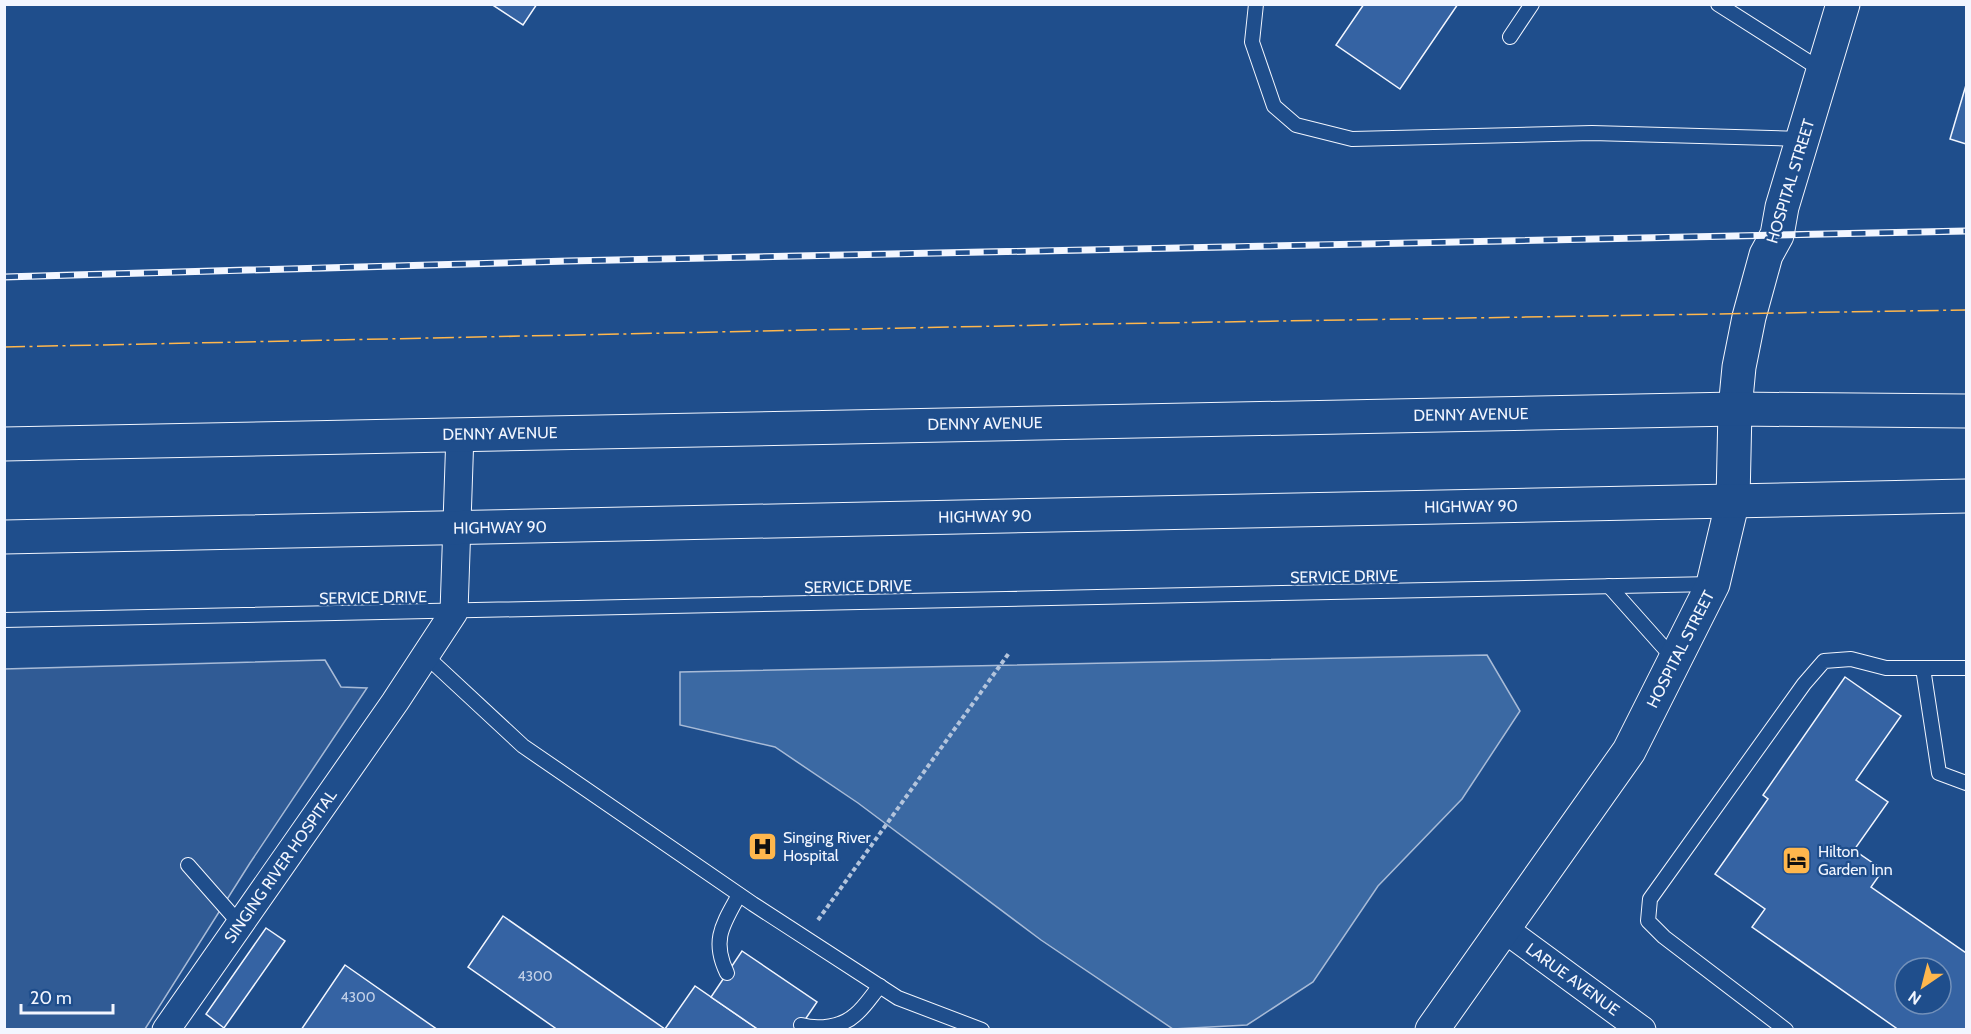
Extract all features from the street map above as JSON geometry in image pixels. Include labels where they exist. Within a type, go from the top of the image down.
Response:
[{"type":"main road","name":"HOSPITAL STREET","points":[[1432,1029],[1629,752],[1713,584],[1732,500],[1735,409],[1739,368],[1749,317],[1766,255],[1777,235],[1782,207],[1844,4]]},
{"type":"main road","name":"DENNY AVENUE","points":[[4,444],[1735,409],[1966,411]]},
{"type":"main road","name":"HIGHWAY 90","points":[[4,537],[1966,496]]},
{"type":"street","name":"SINGING RIVER HOSPITAL","points":[[165,1029],[426,656],[454,612],[460,433]]},
{"type":"street","name":"LARUE AVENUE","points":[[1503,928],[1642,1029]]},
{"type":"lane","points":[[1256,4],[1252,42],[1274,106],[1296,125],[1353,139],[1592,133],[1802,139]]},
{"type":"lane","points":[[1510,37],[1532,4]]},
{"type":"lane","points":[[1718,4],[1823,71]]},
{"type":"lane","name":"SERVICE DRIVE","points":[[4,620],[1713,584]]},
{"type":"lane","points":[[1609,586],[1675,660]]},
{"type":"lane","points":[[426,656],[523,746],[740,895],[898,998],[982,1029]]},
{"type":"lane","points":[[1786,1029],[1664,937],[1648,921],[1650,899],[1804,684],[1824,661],[1851,659],[1886,668],[1966,668]]},
{"type":"lane","points":[[1923,668],[1939,773],[1966,783]]},
{"type":"lane","points":[[188,866],[239,923]]},
{"type":"lane","points":[[727,973],[718,942],[721,930],[740,895]]},
{"type":"lane","points":[[801,1025],[820,1028],[844,1022],[855,1016],[880,986]]},
{"type":"path","points":[[805,937],[1009,653]]},
{"type":"shaded area","points":[[1487,655],[1520,711],[1462,799],[1378,886],[1313,982],[1247,1025],[1173,1029],[1041,940],[858,803],[775,747],[680,725],[680,672]]},
{"type":"shaded area","points":[[325,660],[341,687],[367,688],[250,863],[145,1029],[5,1029],[4,669]]},
{"type":"building","points":[[491,4],[537,4],[523,25]]},
{"type":"building","points":[[1364,4],[1458,4],[1400,89],[1336,45]]},
{"type":"building","points":[[1966,85],[1966,144],[1950,139]]},
{"type":"building","name":"Hilton Garden Inn","points":[[1845,677],[1901,716],[1856,780],[1888,802],[1854,850],[1883,870],[1871,887],[1966,953],[1966,1030],[1899,1030],[1752,927],[1765,909],[1715,874],[1768,799],[1763,795]]},
{"type":"building","points":[[503,916],[665,1029],[695,986],[759,1030],[558,1030],[468,967]]},
{"type":"building","points":[[266,928],[285,941],[224,1028],[206,1014]]},
{"type":"building","points":[[742,951],[817,1002],[798,1030],[759,1030],[711,997]]},
{"type":"building","points":[[345,965],[438,1030],[301,1030]]},
{"type":"railway","points":[[4,277],[568,261],[1966,231]]},
{"type":"power","points":[[4,347],[1095,324],[1966,310]]},
{"type":"place","name":"Singing River Hospital","points":[[762,846]]},
{"type":"place","name":"Hilton Garden Inn","points":[[1797,860]]}]
